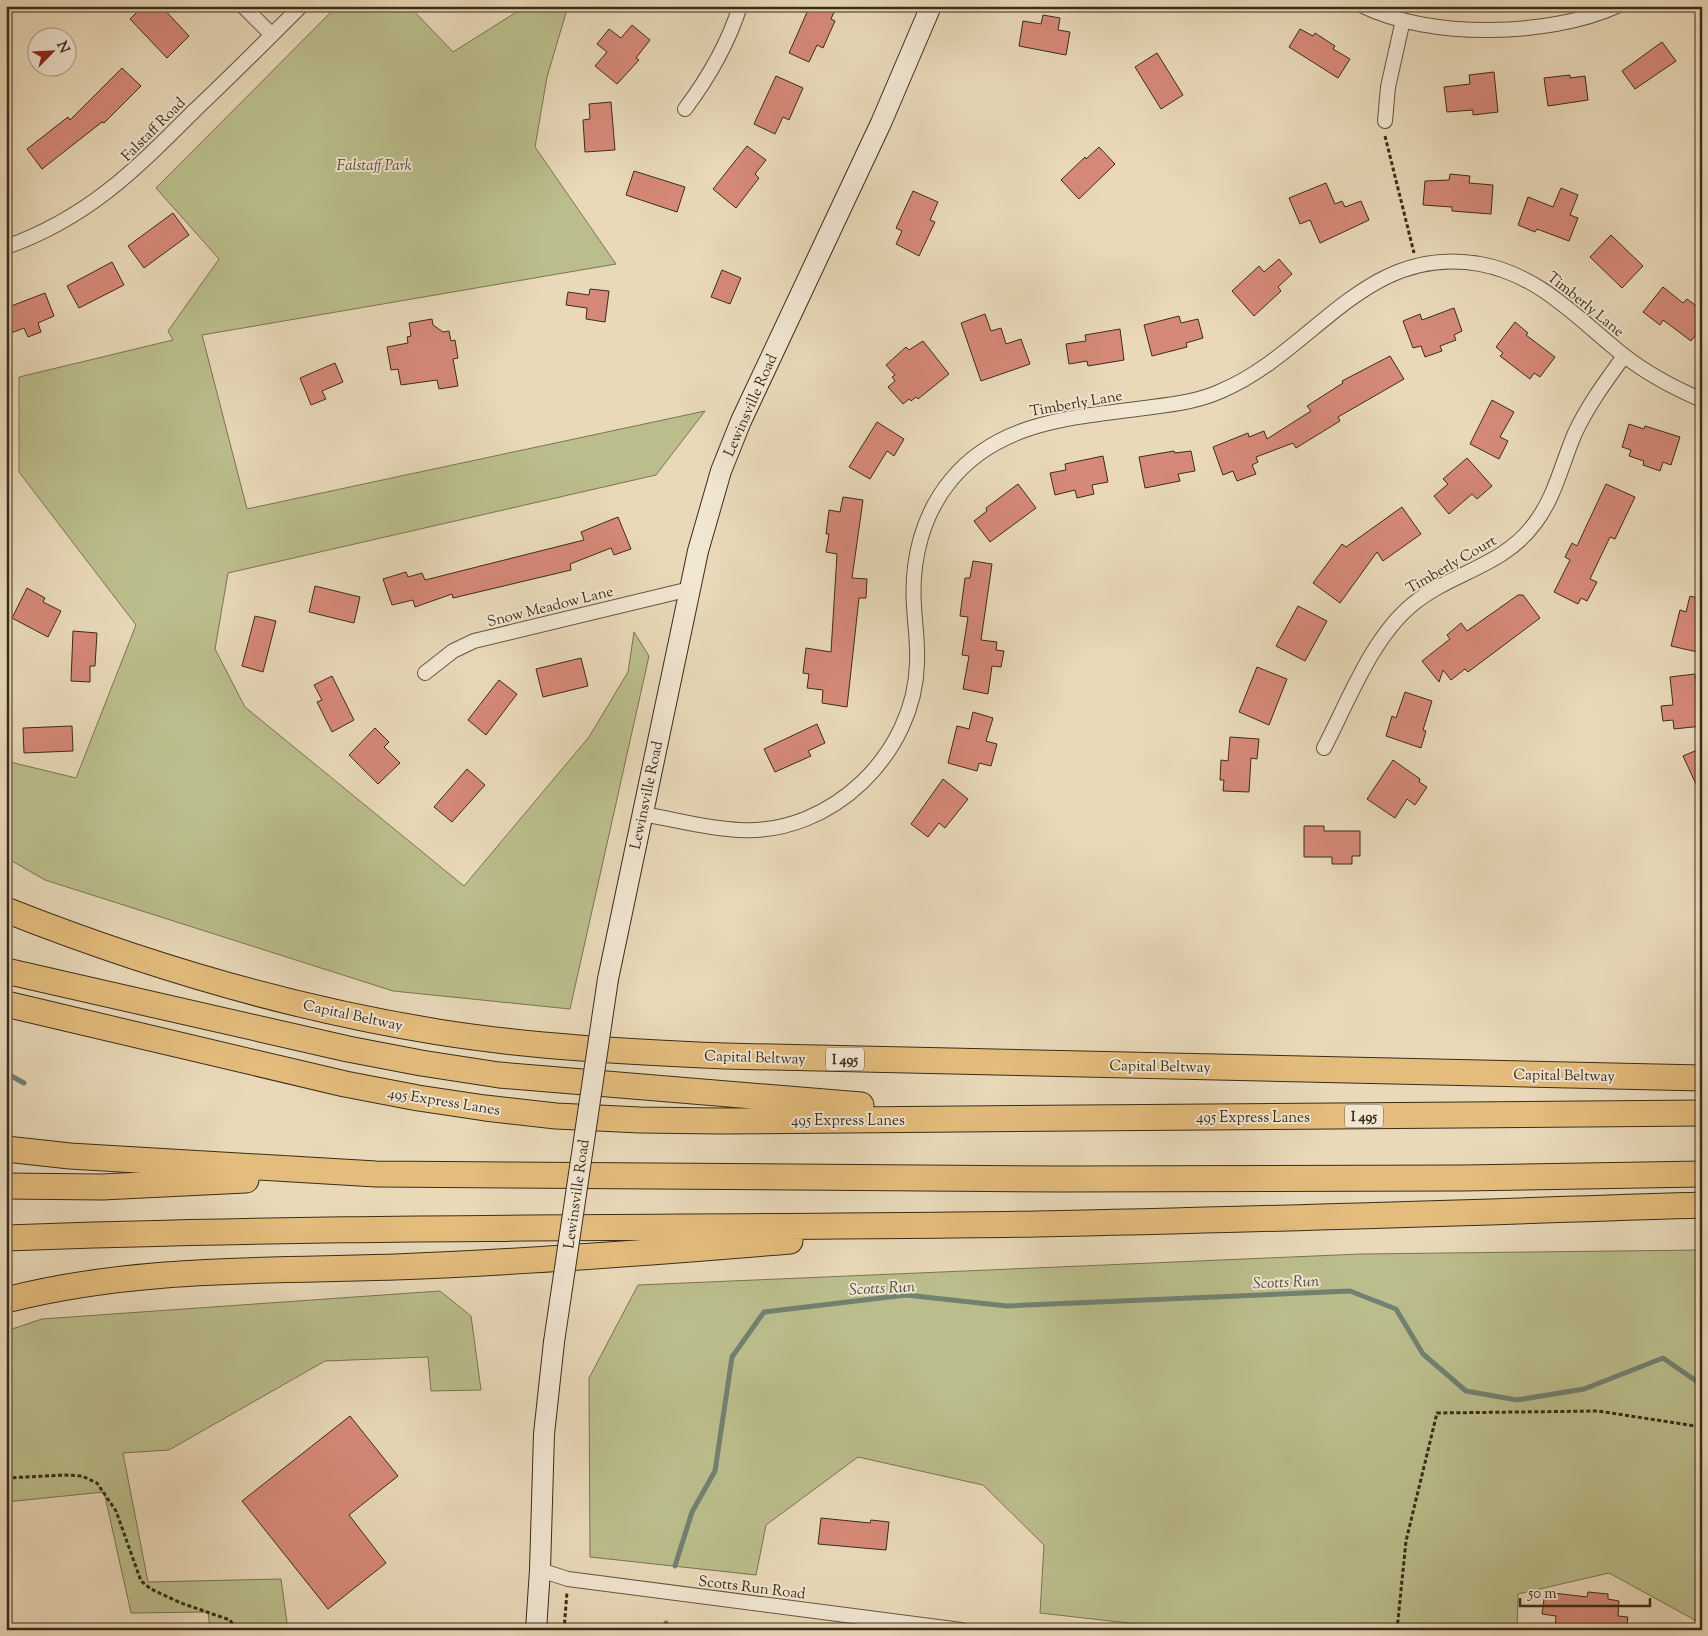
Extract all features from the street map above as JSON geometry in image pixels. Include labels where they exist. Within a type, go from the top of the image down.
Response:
[{"type":"highway","name":"Capital Beltway","points":[[6,910],[152,963],[250,992],[343,1014],[429,1030],[534,1044],[631,1052],[725,1056],[1702,1078]]},
{"type":"highway","points":[[6,971],[348,1049],[499,1075],[1026,1119]]},
{"type":"highway","name":"495 Express Lanes","points":[[6,1004],[345,1084],[485,1108],[640,1120],[1026,1119],[1702,1113]]},
{"type":"highway","points":[[6,1149],[70,1156],[376,1174],[1061,1179],[1463,1178],[1702,1174]]},
{"type":"highway","points":[[6,1186],[102,1187],[376,1174]]},
{"type":"highway","points":[[6,1238],[478,1229],[1038,1224],[1310,1218],[1702,1205]]},
{"type":"highway","points":[[6,1300],[80,1283],[171,1273],[528,1260],[1038,1224]]},
{"type":"main road","name":"Lewinsville Road","points":[[536,1630],[540,1570],[544,1434],[554,1342],[608,979],[690,589],[709,510],[741,421],[881,123],[931,6]]},
{"type":"street","points":[[243,6],[272,35]]},
{"type":"street","name":"Falstaff Road","points":[[6,247],[58,224],[95,202],[129,176],[301,6]]},
{"type":"street","points":[[684,108],[715,65],[733,31],[740,6]]},
{"type":"street","points":[[1363,6],[1403,20],[1436,26],[1494,30],[1536,28],[1570,22],[1617,6]]},
{"type":"street","points":[[1385,128],[1388,87],[1403,20]]},
{"type":"street","name":"Timberly Lane","points":[[642,814],[740,830],[767,829],[817,814],[842,800],[864,782],[881,762],[896,739],[906,716],[914,692],[917,665],[913,580],[916,554],[923,528],[935,503],[951,480],[972,459],[1000,440],[1040,424],[1187,402],[1217,394],[1246,380],[1272,363],[1348,299],[1371,284],[1394,273],[1418,266],[1448,262],[1475,263],[1500,268],[1525,278],[1560,301],[1624,356],[1654,376],[1702,400]]},
{"type":"street","name":"Timberly Court","points":[[1324,748],[1379,640],[1396,619],[1414,603],[1436,589],[1497,558],[1518,542],[1535,523],[1548,501],[1576,432],[1592,402],[1624,356]]},
{"type":"street","name":"Snow Meadow Lane","points":[[425,673],[452,651],[474,641],[690,589]]},
{"type":"street","name":"Scotts Run Road","points":[[540,1570],[568,1579],[960,1630]]},
{"type":"path","points":[[1385,128],[1418,266]]},
{"type":"path","points":[[1397,1630],[1406,1541],[1437,1413],[1598,1411],[1702,1427]]},
{"type":"path","points":[[6,1478],[65,1475],[82,1476],[97,1483],[116,1510],[141,1581],[151,1589],[181,1603],[230,1620],[236,1630]]},
{"type":"path","points":[[564,1630],[568,1579]]},
{"type":"green space","name":"Falstaff Park","points":[[337,6],[409,6],[453,52],[526,6],[568,6],[547,77],[535,147],[616,264],[202,335],[247,509],[705,411],[656,475],[228,573],[215,649],[245,707],[464,886],[589,737],[628,672],[634,632],[649,656],[570,1009],[393,991],[45,880],[12,861],[6,860],[6,761],[76,778],[136,625],[19,472],[19,377],[173,340],[168,331],[219,259],[156,188]]},
{"type":"green space","points":[[1702,1250],[1702,1624],[1609,1573],[1518,1594],[1517,1630],[1190,1630],[1040,1613],[1044,1545],[983,1485],[858,1457],[766,1525],[756,1575],[590,1557],[589,1378],[638,1285],[1361,1254]]},
{"type":"green space","points":[[440,1291],[471,1316],[481,1390],[431,1391],[428,1357],[325,1361],[169,1450],[123,1453],[148,1582],[281,1579],[288,1630],[210,1630],[208,1612],[131,1613],[104,1492],[6,1502],[6,1331],[42,1319]]},
{"type":"building","points":[[143,6],[161,6],[189,36],[167,58],[130,19]]},
{"type":"building","points":[[814,6],[827,6],[835,10],[831,19],[835,21],[823,48],[817,45],[809,62],[789,53],[808,10],[812,11]]},
{"type":"building","points":[[1043,15],[1060,18],[1058,30],[1070,32],[1066,55],[1019,46],[1023,21],[1041,24]]},
{"type":"building","points":[[632,25],[650,40],[636,58],[639,60],[617,84],[595,66],[607,52],[597,44],[609,29],[621,38]]},
{"type":"building","points":[[1300,29],[1313,36],[1315,33],[1335,46],[1333,49],[1350,59],[1338,78],[1289,47]]},
{"type":"building","points":[[1662,42],[1676,61],[1635,89],[1622,71]]},
{"type":"building","points":[[1157,53],[1183,95],[1161,109],[1135,67]]},
{"type":"building","points":[[122,68],[141,86],[104,123],[102,122],[42,169],[27,149],[68,117],[70,120]]},
{"type":"building","points":[[1494,72],[1498,112],[1473,115],[1473,110],[1447,112],[1444,87],[1470,84],[1469,75]]},
{"type":"building","points":[[1570,75],[1570,78],[1585,76],[1588,100],[1548,106],[1544,78]]},
{"type":"building","points":[[776,76],[803,88],[789,120],[783,117],[775,134],[754,124]]},
{"type":"building","points":[[611,102],[615,150],[585,152],[583,120],[590,119],[589,104]]},
{"type":"building","points":[[747,146],[766,160],[755,174],[759,178],[736,208],[713,189]]},
{"type":"building","points":[[1099,147],[1115,164],[1079,199],[1061,180],[1085,157],[1086,159]]},
{"type":"building","points":[[634,171],[685,187],[677,212],[626,195]]},
{"type":"building","points":[[1450,174],[1470,176],[1469,183],[1493,185],[1491,214],[1452,211],[1452,207],[1423,205],[1425,181],[1449,180]]},
{"type":"building","points":[[1326,183],[1335,204],[1342,201],[1345,207],[1361,201],[1369,220],[1320,243],[1310,220],[1300,224],[1289,198]]},
{"type":"building","points":[[1561,188],[1578,195],[1570,215],[1578,218],[1569,241],[1537,229],[1535,232],[1518,225],[1528,197],[1553,207]]},
{"type":"building","points":[[913,191],[938,202],[930,220],[935,222],[919,256],[896,244],[902,231],[896,228]]},
{"type":"building","points":[[173,213],[189,235],[144,268],[128,246]]},
{"type":"building","points":[[1611,235],[1643,266],[1622,288],[1590,257]]},
{"type":"building","points":[[1279,259],[1292,274],[1278,287],[1281,291],[1254,316],[1232,291],[1259,266],[1264,272]]},
{"type":"building","points":[[112,262],[124,285],[79,308],[67,286]]},
{"type":"building","points":[[722,270],[741,278],[730,304],[711,297]]},
{"type":"building","points":[[1663,287],[1683,303],[1687,299],[1702,310],[1702,327],[1691,341],[1663,320],[1660,325],[1643,312]]},
{"type":"building","points":[[590,289],[609,291],[605,322],[586,319],[587,308],[566,305],[568,292],[589,295]]},
{"type":"building","points":[[45,293],[54,316],[38,323],[41,332],[28,337],[24,328],[6,335],[6,308]]},
{"type":"building","points":[[1454,308],[1462,331],[1454,335],[1456,340],[1440,346],[1442,351],[1425,357],[1421,346],[1413,348],[1403,321],[1420,314],[1422,320]]},
{"type":"building","points":[[985,314],[991,331],[1001,328],[1006,344],[1021,339],[1030,364],[981,381],[961,323]]},
{"type":"building","points":[[1179,316],[1181,323],[1198,319],[1203,338],[1186,343],[1187,347],[1152,356],[1144,325]]},
{"type":"building","points":[[432,319],[433,325],[443,332],[449,331],[451,341],[455,340],[458,358],[453,359],[458,386],[439,389],[437,380],[401,385],[398,369],[391,370],[387,347],[408,343],[407,337],[411,336],[409,323]]},
{"type":"building","points":[[1515,322],[1528,333],[1526,335],[1555,357],[1540,377],[1534,373],[1530,379],[1500,356],[1503,353],[1496,347]]},
{"type":"building","points":[[1120,329],[1124,360],[1088,366],[1087,361],[1069,364],[1066,344],[1086,341],[1085,335]]},
{"type":"building","points":[[923,341],[949,374],[918,399],[916,397],[911,401],[909,399],[903,404],[888,387],[895,381],[892,377],[895,375],[886,365],[906,347],[909,350]]},
{"type":"building","points":[[1390,356],[1404,379],[1338,417],[1340,421],[1296,448],[1293,443],[1256,457],[1258,462],[1252,465],[1256,474],[1237,481],[1233,471],[1223,475],[1213,447],[1248,433],[1249,437],[1264,431],[1267,439],[1311,411],[1307,406],[1343,383],[1342,381]]},
{"type":"building","points":[[335,363],[343,382],[322,391],[326,399],[311,405],[300,378]]},
{"type":"building","points":[[1492,400],[1514,412],[1500,437],[1508,441],[1499,459],[1470,444]]},
{"type":"building","points":[[877,422],[904,439],[894,456],[887,451],[870,479],[849,467]]},
{"type":"building","points":[[1629,424],[1644,429],[1645,426],[1680,437],[1671,465],[1663,462],[1660,471],[1643,465],[1644,461],[1629,456],[1631,450],[1622,447]]},
{"type":"building","points":[[1174,451],[1175,453],[1191,451],[1195,471],[1178,474],[1180,481],[1145,488],[1139,457]]},
{"type":"building","points":[[1103,456],[1108,482],[1092,485],[1094,494],[1077,498],[1075,490],[1055,495],[1050,473],[1066,470],[1065,464]]},
{"type":"building","points":[[1467,458],[1492,486],[1477,499],[1472,494],[1449,514],[1434,496],[1448,484],[1443,479]]},
{"type":"building","points":[[1018,484],[1036,508],[990,542],[974,521],[987,511],[986,508]]},
{"type":"building","points":[[1606,484],[1635,497],[1615,539],[1610,537],[1590,579],[1597,582],[1587,601],[1581,598],[1578,604],[1554,592],[1570,560],[1565,557],[1572,543],[1577,546]]},
{"type":"building","points":[[843,497],[863,500],[852,578],[867,579],[866,598],[859,598],[847,707],[822,703],[823,690],[807,688],[809,674],[803,673],[806,648],[831,652],[837,554],[826,552],[829,534],[826,534],[829,510],[840,512]]},
{"type":"building","points":[[1402,507],[1421,534],[1383,561],[1377,552],[1340,603],[1313,583],[1342,544],[1346,547]]},
{"type":"building","points":[[618,517],[631,549],[614,555],[611,548],[570,564],[571,570],[453,598],[452,594],[415,607],[413,600],[392,605],[383,579],[406,572],[408,577],[422,573],[425,580],[584,540],[581,532]]},
{"type":"building","points":[[973,561],[992,564],[981,640],[997,642],[996,650],[1004,651],[1001,667],[992,666],[988,694],[963,689],[969,656],[962,655],[968,617],[960,616],[965,578],[970,578]]},
{"type":"building","points":[[315,586],[360,597],[354,623],[309,612]]},
{"type":"building","points":[[27,588],[45,598],[43,602],[61,611],[48,637],[12,618]]},
{"type":"building","points":[[1518,595],[1523,595],[1540,618],[1468,672],[1465,669],[1451,680],[1443,670],[1439,682],[1422,661],[1450,639],[1447,635],[1461,623],[1467,631]]},
{"type":"building","points":[[1690,596],[1702,599],[1702,653],[1671,646],[1680,610],[1686,612]]},
{"type":"building","points":[[1298,606],[1327,621],[1305,661],[1276,646]]},
{"type":"building","points":[[255,616],[276,621],[263,672],[242,666]]},
{"type":"building","points":[[73,631],[97,633],[95,666],[90,666],[90,682],[71,681]]},
{"type":"building","points":[[581,658],[588,686],[543,697],[536,669]]},
{"type":"building","points":[[1257,667],[1287,679],[1269,725],[1239,712]]},
{"type":"building","points":[[1695,674],[1699,708],[1702,707],[1702,726],[1674,729],[1673,720],[1663,721],[1661,706],[1673,705],[1670,677]]},
{"type":"building","points":[[332,676],[354,720],[332,732],[317,702],[322,700],[314,685]]},
{"type":"building","points":[[499,680],[517,694],[486,735],[468,720]]},
{"type":"building","points":[[1405,692],[1432,701],[1423,730],[1426,731],[1421,748],[1386,736],[1392,716],[1396,718]]},
{"type":"building","points":[[973,712],[993,718],[986,741],[997,744],[991,766],[979,763],[977,771],[948,763],[957,726],[969,729]]},
{"type":"building","points":[[817,724],[825,743],[808,751],[811,756],[775,772],[764,749]]},
{"type":"building","points":[[72,726],[73,751],[24,753],[23,728]]},
{"type":"building","points":[[375,728],[389,742],[384,747],[400,763],[378,784],[349,755]]},
{"type":"building","points":[[1230,737],[1259,739],[1257,759],[1251,758],[1249,792],[1223,791],[1224,780],[1220,780],[1221,760],[1228,761]]},
{"type":"building","points":[[1702,748],[1702,797],[1683,756]]},
{"type":"building","points":[[1393,760],[1420,779],[1419,782],[1427,787],[1415,805],[1407,799],[1395,818],[1367,799]]},
{"type":"building","points":[[467,769],[485,785],[452,822],[434,807]]},
{"type":"building","points":[[943,779],[968,799],[945,828],[939,823],[928,837],[911,824]]},
{"type":"building","points":[[1304,826],[1324,826],[1324,831],[1360,831],[1360,856],[1352,856],[1352,864],[1332,864],[1332,857],[1304,857]]},
{"type":"building","points":[[350,1416],[398,1476],[349,1515],[386,1563],[328,1609],[242,1501]]},
{"type":"building","points":[[821,1518],[870,1523],[871,1520],[889,1522],[886,1550],[818,1544]]},
{"type":"building","points":[[1545,1592],[1587,1597],[1588,1592],[1608,1594],[1608,1599],[1619,1601],[1618,1616],[1628,1617],[1626,1630],[1555,1630],[1556,1616],[1542,1614]]},
{"type":"waterway","name":"Scotts Run","points":[[6,1073],[24,1083]]},
{"type":"waterway","name":"Scotts Run","points":[[675,1566],[692,1512],[715,1471],[732,1357],[764,1312],[906,1295],[1007,1306],[1350,1291],[1396,1309],[1423,1354],[1466,1391],[1517,1400],[1584,1389],[1663,1358],[1702,1385]]},
{"type":"waterway","points":[[664,1630],[666,1623]]}]
